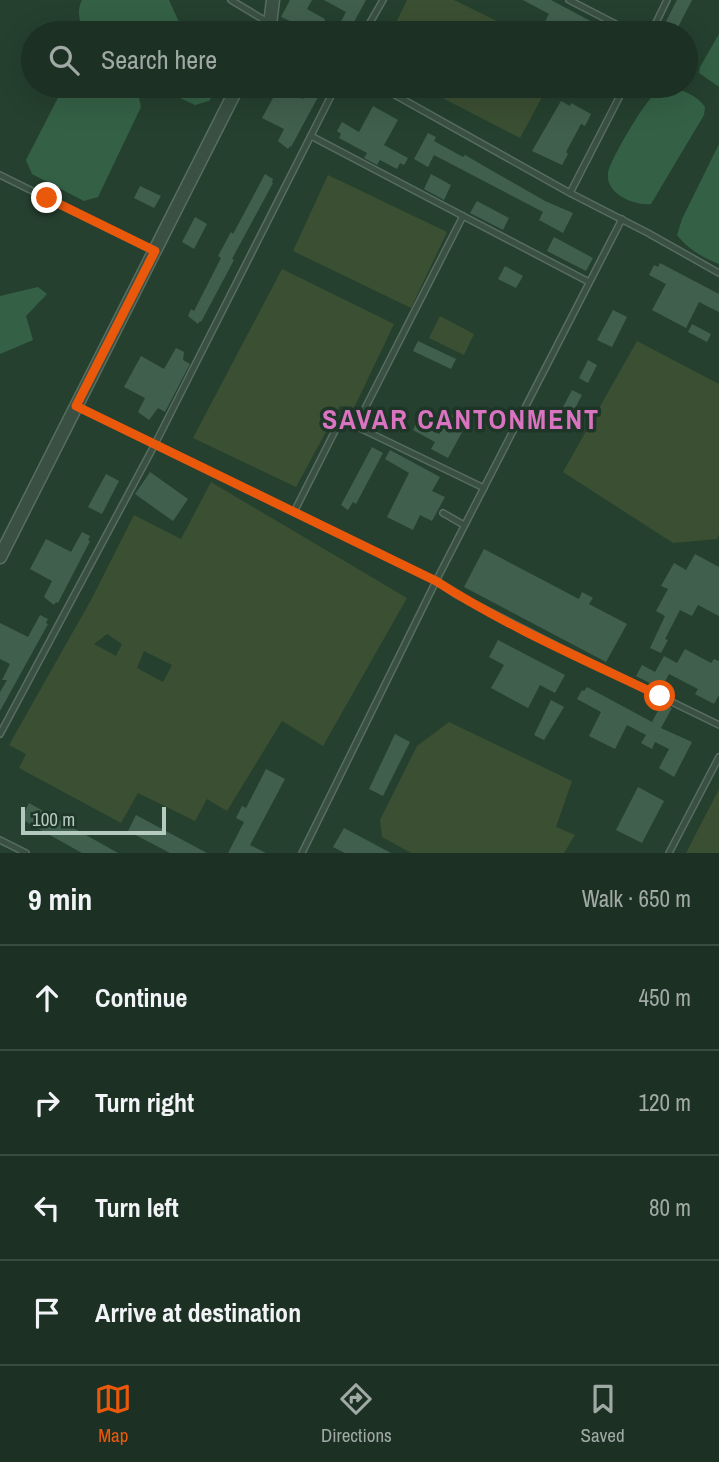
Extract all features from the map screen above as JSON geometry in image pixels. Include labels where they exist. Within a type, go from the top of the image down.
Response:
[{"type":"street","points":[[269,21],[273,0]]},
{"type":"street","points":[[0,557],[232,98]]},
{"type":"lane","points":[[231,0],[257,21]]},
{"type":"lane","points":[[371,21],[383,0]]},
{"type":"lane","points":[[569,0],[610,21]]},
{"type":"lane","points":[[657,21],[667,0]]},
{"type":"lane","points":[[0,734],[155,444],[330,98]]},
{"type":"lane","points":[[400,98],[719,273]]},
{"type":"lane","points":[[570,193],[619,98]]},
{"type":"lane","points":[[311,136],[589,282]]},
{"type":"lane","points":[[0,175],[155,251]]},
{"type":"lane","points":[[356,426],[463,216]]},
{"type":"lane","points":[[302,853],[464,525],[622,219]]},
{"type":"lane","points":[[76,406],[436,581],[457,595],[561,648],[719,725]]},
{"type":"lane","points":[[294,512],[341,419],[484,488]]},
{"type":"lane","points":[[443,513],[464,525]]},
{"type":"lane","points":[[669,853],[719,757]]},
{"type":"lane","points":[[0,840],[26,853]]},
{"type":"shaded area","points":[[82,0],[169,0],[179,21],[80,21]]},
{"type":"shaded area","points":[[407,0],[454,0],[497,21],[397,21]]},
{"type":"shaded area","points":[[719,34],[719,87],[699,73]]},
{"type":"shaded area","points":[[58,98],[139,98],[141,107],[98,197],[84,201],[32,174],[26,160]]},
{"type":"shaded area","points":[[180,98],[211,98],[209,101],[195,105]]},
{"type":"shaded area","points":[[442,98],[542,98],[520,138]]},
{"type":"shaded area","points":[[651,98],[695,98],[705,107],[704,115],[651,204],[637,203],[622,197],[611,187],[608,180],[615,156]]},
{"type":"shaded area","points":[[719,144],[719,264],[696,252],[677,235],[682,219]]},
{"type":"shaded area","points":[[328,175],[447,232],[411,308],[293,251]]},
{"type":"shaded area","points":[[282,269],[394,324],[354,408],[340,406],[296,487],[193,438]]},
{"type":"shaded area","points":[[38,287],[47,294],[26,316],[33,340],[0,354],[0,296]]},
{"type":"shaded area","points":[[440,316],[474,334],[464,355],[429,338]]},
{"type":"shaded area","points":[[637,341],[719,384],[717,539],[673,543],[563,472]]},
{"type":"shaded area","points":[[211,482],[407,598],[323,746],[282,721],[227,811],[207,799],[195,821],[138,793],[121,823],[19,768],[26,754],[9,745],[91,600],[134,515],[181,539]],"holes":[[[107,634],[122,644],[116,656],[94,644]],[[144,651],[172,665],[163,682],[137,668]]]},
{"type":"shaded area","points":[[449,722],[572,781],[556,827],[575,835],[564,853],[411,853],[382,837],[380,820],[417,746]]},
{"type":"shaded area","points":[[719,789],[719,853],[686,853]]},
{"type":"building","points":[[290,0],[312,0],[307,9],[325,19],[290,21],[281,17]]},
{"type":"building","points":[[324,0],[366,0],[355,21],[341,21],[346,12]]},
{"type":"building","points":[[523,0],[551,0],[590,21],[545,21],[549,14]]},
{"type":"building","points":[[677,0],[692,0],[681,21],[666,21]]},
{"type":"building","points":[[273,98],[318,98],[288,149],[278,141],[284,129],[262,118]]},
{"type":"building","points":[[561,101],[570,106],[571,103],[591,114],[585,126],[581,124],[562,165],[532,151]]},
{"type":"building","points":[[373,106],[398,120],[384,145],[408,158],[404,165],[400,163],[397,169],[380,160],[377,165],[364,158],[367,153],[339,138],[341,134],[337,131],[342,122],[359,132]]},
{"type":"building","points":[[428,133],[436,137],[434,141],[463,157],[465,155],[545,201],[573,213],[563,233],[539,220],[543,212],[434,155],[428,167],[414,159]]},
{"type":"building","points":[[265,174],[273,179],[273,183],[198,324],[188,316],[191,309],[194,311],[221,258],[218,256]]},
{"type":"building","points":[[431,174],[451,185],[444,200],[424,189]]},
{"type":"building","points":[[140,186],[161,196],[154,208],[134,198]]},
{"type":"building","points":[[477,201],[509,218],[503,230],[470,213]]},
{"type":"building","points":[[195,217],[207,224],[194,249],[182,242]]},
{"type":"building","points":[[554,237],[593,258],[586,271],[547,251]]},
{"type":"building","points":[[660,263],[719,294],[719,312],[699,302],[686,328],[652,310],[666,284],[649,275],[654,265],[658,267]]},
{"type":"building","points":[[505,266],[523,276],[516,288],[498,279]]},
{"type":"building","points":[[613,310],[627,317],[612,347],[597,340]]},
{"type":"building","points":[[692,324],[711,334],[707,342],[688,332]]},
{"type":"building","points":[[418,341],[456,359],[451,369],[413,351]]},
{"type":"building","points":[[176,348],[184,352],[183,360],[190,364],[165,412],[158,408],[149,420],[138,412],[145,398],[124,387],[141,356],[164,369]]},
{"type":"building","points":[[588,360],[597,365],[588,383],[579,378]]},
{"type":"building","points":[[572,390],[582,395],[572,414],[562,409]]},
{"type":"building","points":[[450,414],[467,423],[448,458],[431,449],[435,442],[413,430],[417,422],[439,434]]},
{"type":"building","points":[[372,447],[383,453],[356,504],[353,502],[348,510],[341,505]]},
{"type":"building","points":[[390,450],[440,477],[432,491],[445,497],[432,521],[420,515],[413,530],[387,517],[409,473],[385,459]]},
{"type":"building","points":[[150,472],[188,499],[173,521],[135,494]]},
{"type":"building","points":[[106,474],[119,481],[102,514],[88,507]]},
{"type":"building","points":[[82,532],[90,536],[90,541],[58,603],[54,605],[44,597],[52,581],[30,569],[46,539],[71,552]]},
{"type":"building","points":[[484,549],[579,599],[582,592],[593,598],[589,604],[627,624],[606,662],[464,587]]},
{"type":"building","points":[[695,554],[719,567],[719,616],[698,605],[692,616],[680,610],[661,653],[650,648],[665,616],[656,611],[668,589],[661,586],[674,563],[686,570]]},
{"type":"building","points":[[40,615],[48,619],[48,624],[0,711],[0,692],[7,680],[2,680],[10,664],[0,659],[0,623],[28,637]]},
{"type":"building","points":[[498,640],[565,675],[555,693],[540,685],[528,708],[491,688],[504,665],[489,657]]},
{"type":"building","points":[[685,649],[711,663],[714,659],[719,661],[719,695],[714,704],[695,694],[698,689],[669,674],[661,689],[636,676],[642,665],[655,672],[664,656],[677,663]]},
{"type":"building","points":[[587,687],[652,722],[662,703],[672,708],[661,728],[692,742],[674,777],[659,768],[669,749],[655,742],[652,749],[641,743],[646,735],[627,725],[615,749],[589,736],[601,712],[577,699]]},
{"type":"building","points":[[551,700],[564,707],[544,740],[534,735]]},
{"type":"building","points":[[395,734],[410,742],[383,796],[369,789]]},
{"type":"building","points":[[266,769],[285,779],[250,845],[266,853],[228,853],[244,822],[236,818],[242,806],[246,808]]},
{"type":"building","points":[[638,787],[664,801],[642,843],[616,830]]},
{"type":"building","points":[[29,803],[118,853],[82,853],[21,819]]},
{"type":"building","points":[[136,815],[207,853],[170,853],[128,831]]},
{"type":"building","points":[[344,828],[391,853],[345,853],[333,847]]},
{"type":"district","name":"SAVAR CANTONMENT","points":[[461,419]]},
{"type":"route","points":[[47,198],[155,251],[76,406],[436,581],[457,595],[660,696]]}]
